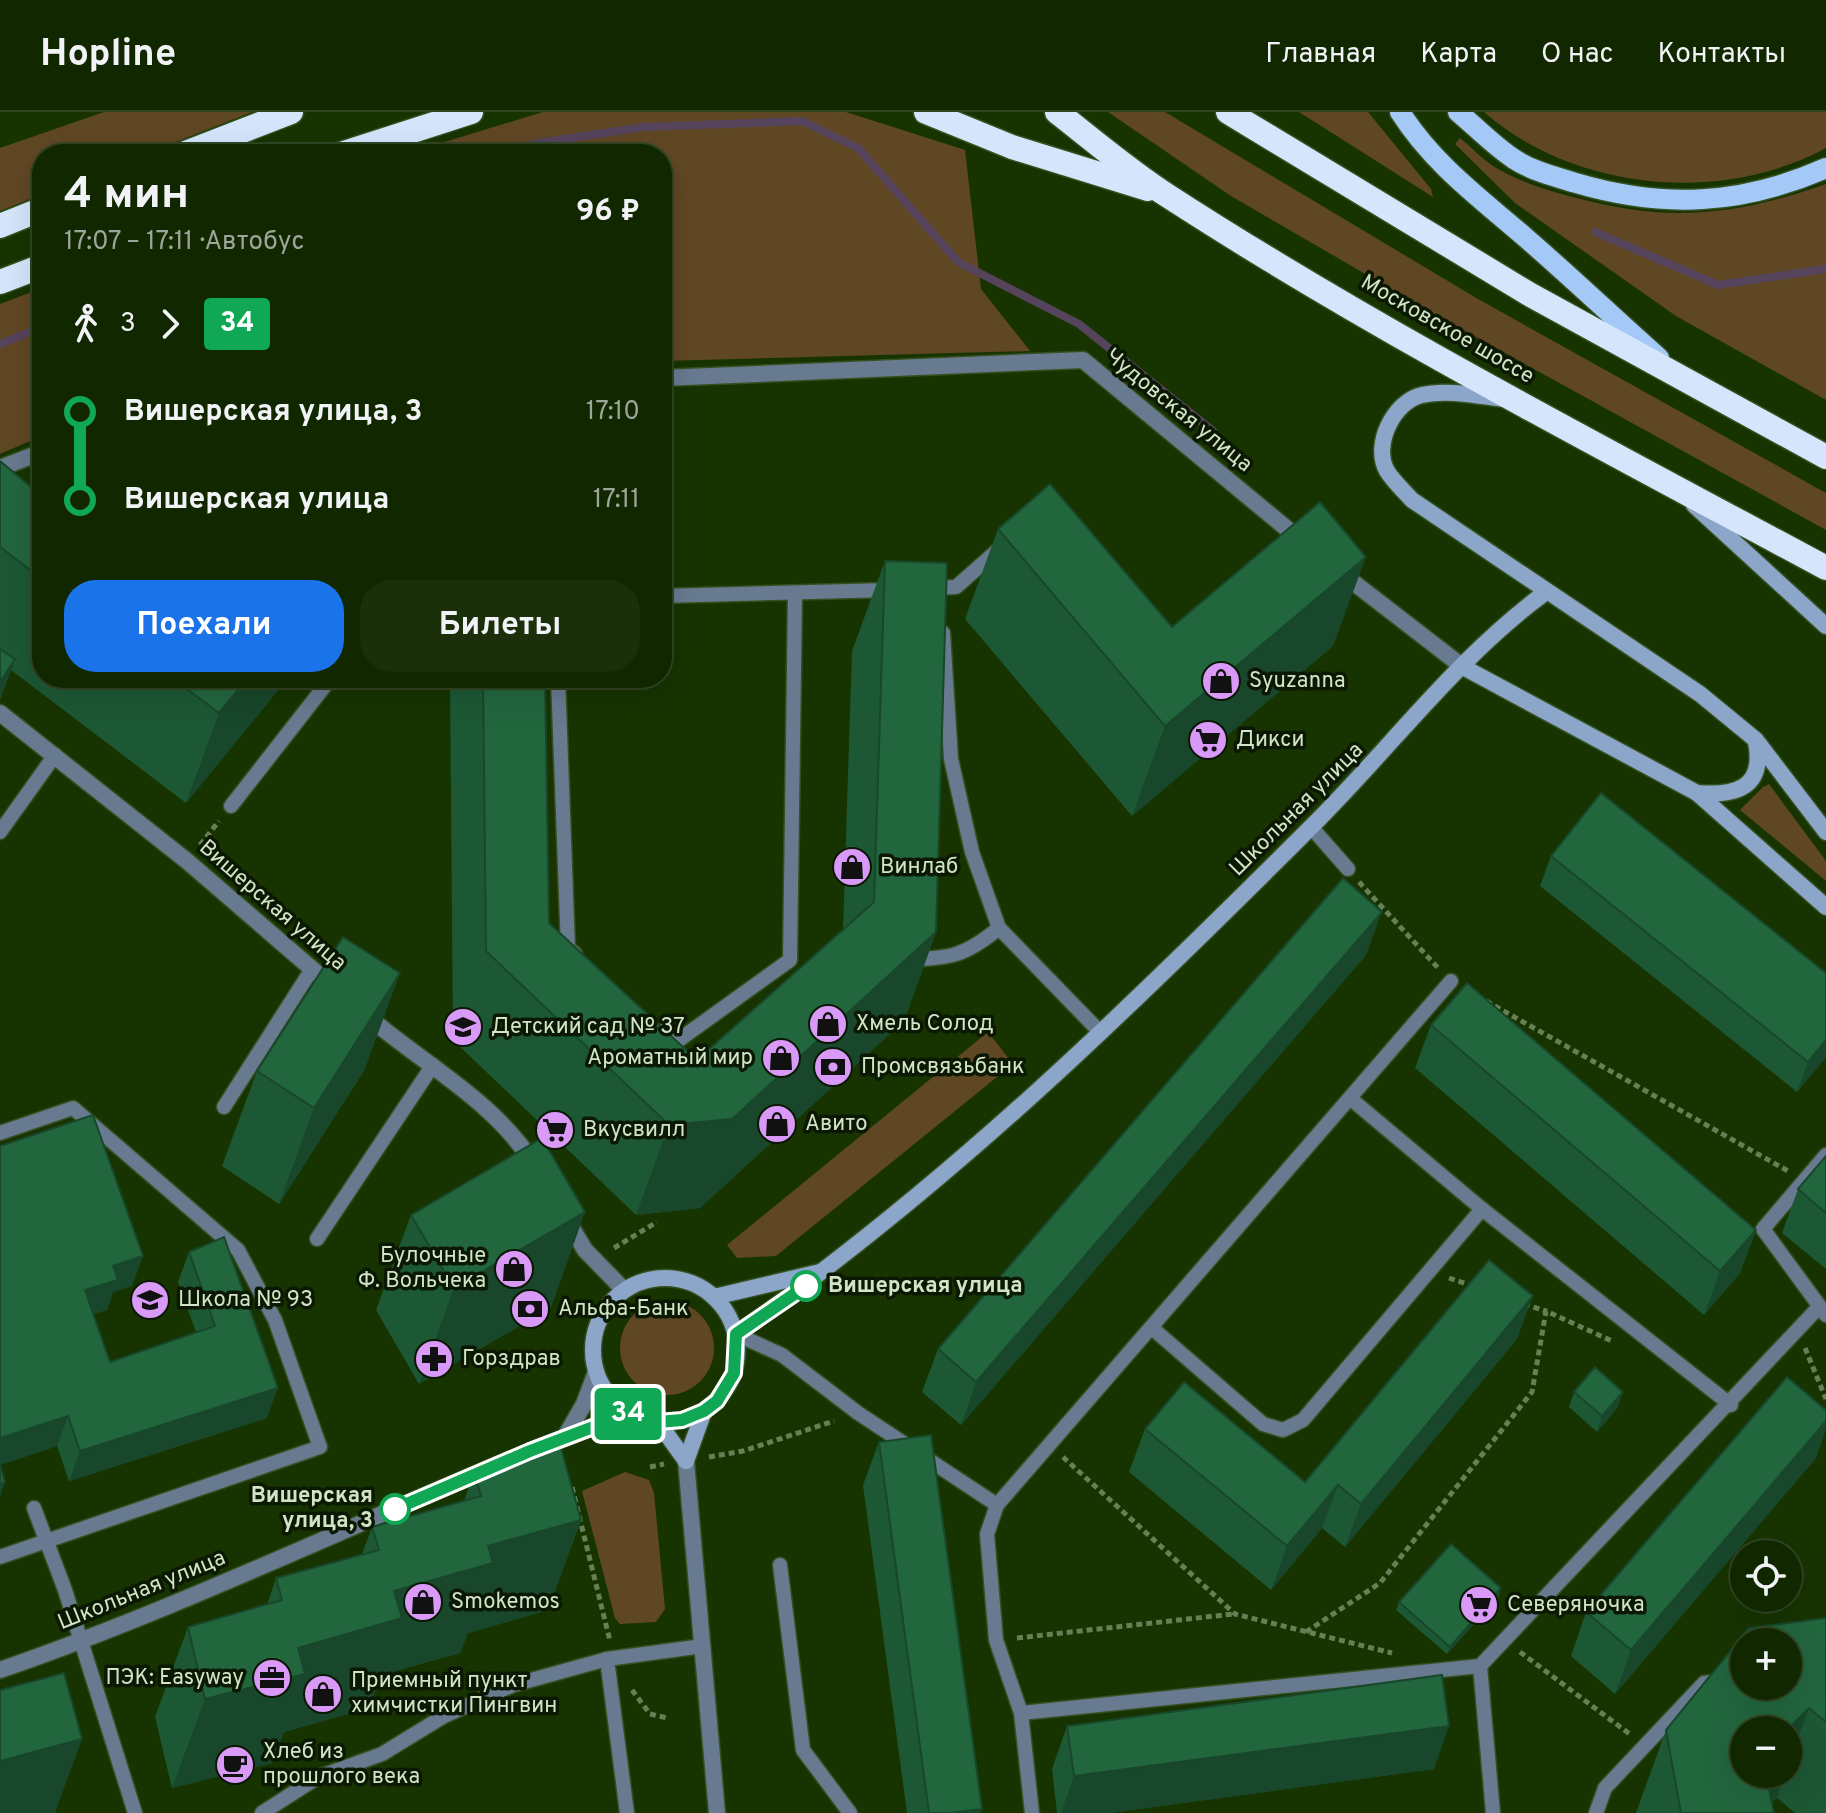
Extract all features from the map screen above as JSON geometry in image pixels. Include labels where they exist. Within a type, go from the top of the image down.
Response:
[{"type":"highway","points":[[209,144],[291,112]]},
{"type":"highway","points":[[372,144],[471,112]]},
{"type":"highway","points":[[926,112],[1012,147],[1165,195]]},
{"type":"highway","name":"Московское шоссе","points":[[1057,112],[1165,195],[1519,401],[1826,568]]},
{"type":"highway","points":[[1228,112],[1529,294],[1826,457]]},
{"type":"highway","points":[[0,226],[32,213]]},
{"type":"highway","points":[[0,282],[32,270]]},
{"type":"main road","points":[[1400,112],[1417,139],[1472,194],[1523,235],[1685,382]]},
{"type":"main road","points":[[1458,112],[1515,160],[1604,191],[1659,201],[1740,195],[1794,182],[1826,168]]},
{"type":"street","name":"Чудовская улица","points":[[672,378],[1083,360],[1320,555],[1463,667]]},
{"type":"street","points":[[1519,401],[1457,394],[1421,395],[1404,404],[1391,420],[1382,446],[1386,469],[1412,500],[1700,694],[1756,740],[1826,832]]},
{"type":"street","points":[[0,468],[32,456]]},
{"type":"street","points":[[1669,483],[1826,626]]},
{"type":"street","name":"Школьная улица","points":[[736,1334],[829,1270],[944,1175],[1100,1032],[1311,827],[1508,620],[1546,592]]},
{"type":"street","points":[[1463,667],[1697,793],[1826,907]]},
{"type":"street","name":"Вишерская улица","points":[[0,713],[187,861],[350,1002],[433,1065],[517,1136],[585,1250],[624,1290]]},
{"type":"street","points":[[1697,793],[1728,794],[1750,782],[1759,757],[1756,740]]},
{"type":"street","name":"Школьная улица","points":[[714,1297],[829,1270]]},
{"type":"street","points":[[655,1278],[676,1278],[697,1285],[714,1297],[728,1314],[736,1334],[734,1373],[717,1401],[704,1411],[682,1420],[658,1422],[630,1413],[615,1402],[596,1372],[593,1353],[597,1327],[610,1303],[624,1290],[655,1278]]},
{"type":"street","points":[[565,1437],[584,1404],[596,1372]]},
{"type":"street","points":[[704,1411],[686,1461],[717,1813]]},
{"type":"street","name":"Школьная улица","points":[[0,1670],[80,1643],[565,1437],[630,1413]]},
{"type":"street","points":[[658,1422],[686,1461]]},
{"type":"lane","points":[[672,596],[795,594],[942,601],[1009,540]]},
{"type":"lane","points":[[652,1021],[676,1042],[796,960],[795,594]]},
{"type":"lane","points":[[942,601],[951,759],[972,852],[999,928],[1100,1032]]},
{"type":"lane","points":[[231,806],[323,688]]},
{"type":"lane","points":[[558,688],[568,948],[592,969]]},
{"type":"lane","points":[[0,832],[55,755]]},
{"type":"lane","points":[[1311,827],[1348,869]]},
{"type":"lane","points":[[905,959],[941,959],[971,951],[999,928]]},
{"type":"lane","points":[[224,1107],[312,969]]},
{"type":"lane","points":[[1032,1813],[1021,1713],[996,1640],[987,1534],[997,1505],[1451,981]]},
{"type":"lane","points":[[317,1239],[433,1065]]},
{"type":"lane","points":[[1351,1099],[1482,1209],[1731,1405]]},
{"type":"lane","points":[[0,1133],[73,1108],[238,1250],[275,1320],[320,1447],[0,1557]]},
{"type":"lane","points":[[1021,1713],[1480,1666],[1731,1405],[1798,1330],[1822,1311],[1763,1229],[1826,1155]]},
{"type":"lane","points":[[1152,1328],[1263,1424],[1283,1430],[1303,1420],[1482,1209]]},
{"type":"lane","points":[[736,1334],[782,1355],[858,1413],[997,1505]]},
{"type":"lane","points":[[34,1508],[135,1813]]},
{"type":"lane","points":[[780,1565],[803,1750],[850,1813]]},
{"type":"lane","points":[[262,1813],[318,1777],[382,1754],[444,1716],[513,1685],[607,1659],[703,1646]]},
{"type":"lane","points":[[607,1659],[627,1813]]},
{"type":"lane","points":[[1480,1666],[1493,1813]]},
{"type":"lane","points":[[1596,1813],[1605,1788],[1704,1683],[1730,1680]]},
{"type":"path","points":[[187,861],[231,806]]},
{"type":"path","points":[[1348,869],[1451,981],[1803,1179]]},
{"type":"path","points":[[1430,1272],[1488,1292]]},
{"type":"path","points":[[1517,1301],[1616,1342]]},
{"type":"path","points":[[1306,1632],[1380,1583],[1532,1392],[1546,1311]]},
{"type":"path","points":[[1798,1330],[1826,1399]]},
{"type":"path","points":[[650,1467],[743,1451],[858,1413]]},
{"type":"path","points":[[1050,1445],[1235,1614]]},
{"type":"path","points":[[572,1487],[611,1635],[607,1659]]},
{"type":"path","points":[[996,1640],[1235,1614],[1398,1654]]},
{"type":"path","points":[[1505,1641],[1644,1745]]},
{"type":"shaded area","points":[[104,112],[252,112],[170,144],[32,144],[32,198],[0,211],[0,148]]},
{"type":"shaded area","points":[[543,112],[846,112],[965,150],[981,289],[1030,351],[672,361],[672,144],[438,144]]},
{"type":"shaded area","points":[[1108,112],[1165,112],[1478,299],[1826,493],[1826,530],[1429,311],[1231,196]]},
{"type":"shaded area","points":[[1299,112],[1368,112],[1431,189],[1433,197]]},
{"type":"shaded area","points":[[1484,112],[1826,112],[1826,148],[1785,166],[1741,178],[1695,182],[1649,181],[1604,173],[1561,159],[1520,139]]},
{"type":"shaded area","points":[[1460,138],[1493,166],[1526,182],[1573,197],[1639,210],[1670,213],[1731,209],[1826,184],[1826,400],[1676,316],[1515,203],[1455,144]]},
{"type":"shaded area","points":[[32,292],[32,440],[0,454],[0,304]]},
{"type":"shaded area","points":[[1769,784],[1826,861],[1826,881],[1740,810]]},
{"type":"shaded area","points":[[988,1032],[1013,1064],[776,1256],[737,1258],[727,1245]]},
{"type":"shaded area","points":[[667,1301],[685,1305],[700,1315],[710,1330],[714,1348],[710,1366],[700,1381],[685,1391],[667,1395],[649,1391],[634,1381],[624,1366],[620,1348],[624,1330],[634,1315],[649,1305]]},
{"type":"shaded area","points":[[625,1472],[649,1480],[654,1493],[665,1609],[656,1622],[620,1624],[615,1618],[582,1491]]},
{"type":"building","points":[[0,461],[32,488],[32,571],[0,547]]},
{"type":"building","points":[[1050,484],[1172,627],[1320,502],[1366,557],[1165,726],[998,529]]},
{"type":"building","points":[[885,561],[947,563],[936,932],[732,1119],[669,1125],[486,951],[483,688],[545,688],[549,923],[697,1060],[874,902]]},
{"type":"building","points":[[0,649],[15,659],[0,682]]},
{"type":"building","points":[[185,688],[240,688],[219,713]]},
{"type":"building","points":[[1601,793],[1826,973],[1826,1040],[1808,1062],[1551,856]]},
{"type":"building","points":[[1343,878],[1382,912],[976,1382],[938,1349]]},
{"type":"building","points":[[343,937],[400,973],[314,1108],[257,1071]]},
{"type":"building","points":[[1467,983],[1756,1230],[1720,1271],[1431,1025]]},
{"type":"building","points":[[93,1115],[143,1256],[113,1266],[118,1280],[85,1290],[110,1362],[215,1326],[189,1252],[224,1237],[278,1388],[80,1451],[68,1416],[0,1438],[0,1146]]},
{"type":"building","points":[[542,1138],[585,1212],[454,1288],[411,1215]]},
{"type":"building","points":[[1826,1156],[1826,1213],[1798,1189]]},
{"type":"building","points":[[1489,1260],[1533,1296],[1361,1504],[1338,1485],[1287,1546],[1145,1429],[1184,1382],[1305,1482]]},
{"type":"building","points":[[1595,1367],[1623,1392],[1602,1416],[1574,1392]]},
{"type":"building","points":[[1787,1377],[1826,1410],[1826,1421],[1631,1650],[1586,1612]]},
{"type":"building","points":[[931,1435],[982,1809],[949,1813],[929,1813],[879,1442]]},
{"type":"building","points":[[561,1448],[581,1520],[488,1546],[493,1563],[394,1591],[402,1618],[298,1648],[305,1674],[205,1699],[188,1627],[282,1600],[276,1578],[379,1550],[372,1527],[481,1496],[474,1472]]},
{"type":"building","points":[[0,1465],[5,1482],[0,1484]]},
{"type":"building","points":[[1451,1544],[1501,1588],[1450,1647],[1399,1602]]},
{"type":"building","points":[[1826,1618],[1826,1722],[1809,1708],[1801,1716],[1730,1716],[1730,1788],[1769,1788],[1774,1813],[1681,1813],[1666,1730],[1730,1651],[1730,1700],[1802,1700],[1802,1628],[1749,1628]]},
{"type":"building","points":[[64,1673],[82,1739],[0,1761],[0,1690]]},
{"type":"building","points":[[1442,1675],[1449,1726],[1074,1776],[1067,1726]]},
{"type":"waterway","points":[[534,144],[643,127],[802,121],[858,148],[958,262],[1079,324],[1213,431]]},
{"type":"waterway","points":[[1595,232],[1718,285],[1826,269]]},
{"type":"waterway","points":[[0,344],[32,331]]},
{"type":"bus line","name":"34","points":[[395,1509],[530,1451],[630,1413],[658,1422],[682,1420],[704,1411],[717,1401],[734,1373],[736,1334],[806,1286]]},
{"type":"place","name":"Syuzanna","points":[[1221,681]]},
{"type":"place","name":"Дикси","points":[[1208,740]]},
{"type":"place","name":"Винлаб","points":[[852,867]]},
{"type":"place","name":"Хмель Солод","points":[[828,1024]]},
{"type":"place","name":"Детский сад № 37","points":[[463,1027]]},
{"type":"place","name":"Ароматный мир","points":[[781,1058]]},
{"type":"place","name":"Промсвязьбанк","points":[[833,1067]]},
{"type":"place","name":"Авито","points":[[777,1124]]},
{"type":"place","name":"Вкусвилл","points":[[555,1130]]},
{"type":"place","name":"Булочные Ф. Вольчека","points":[[514,1269]]},
{"type":"place","name":"Вишерская улица","points":[[806,1286]]},
{"type":"place","name":"Школа № 93","points":[[150,1300]]},
{"type":"place","name":"Альфа-Банк","points":[[530,1309]]},
{"type":"place","name":"Горздрав","points":[[434,1359]]},
{"type":"place","name":"Вишерская улица, 3","points":[[395,1509]]},
{"type":"place","name":"Smokemos","points":[[423,1602]]},
{"type":"place","name":"Северяночка","points":[[1479,1605]]},
{"type":"place","name":"ПЭК: Easyway","points":[[272,1678]]},
{"type":"place","name":"Приемный пункт химчистки Пингвин","points":[[323,1694]]},
{"type":"place","name":"Хлеб из прошлого века","points":[[235,1765]]}]
